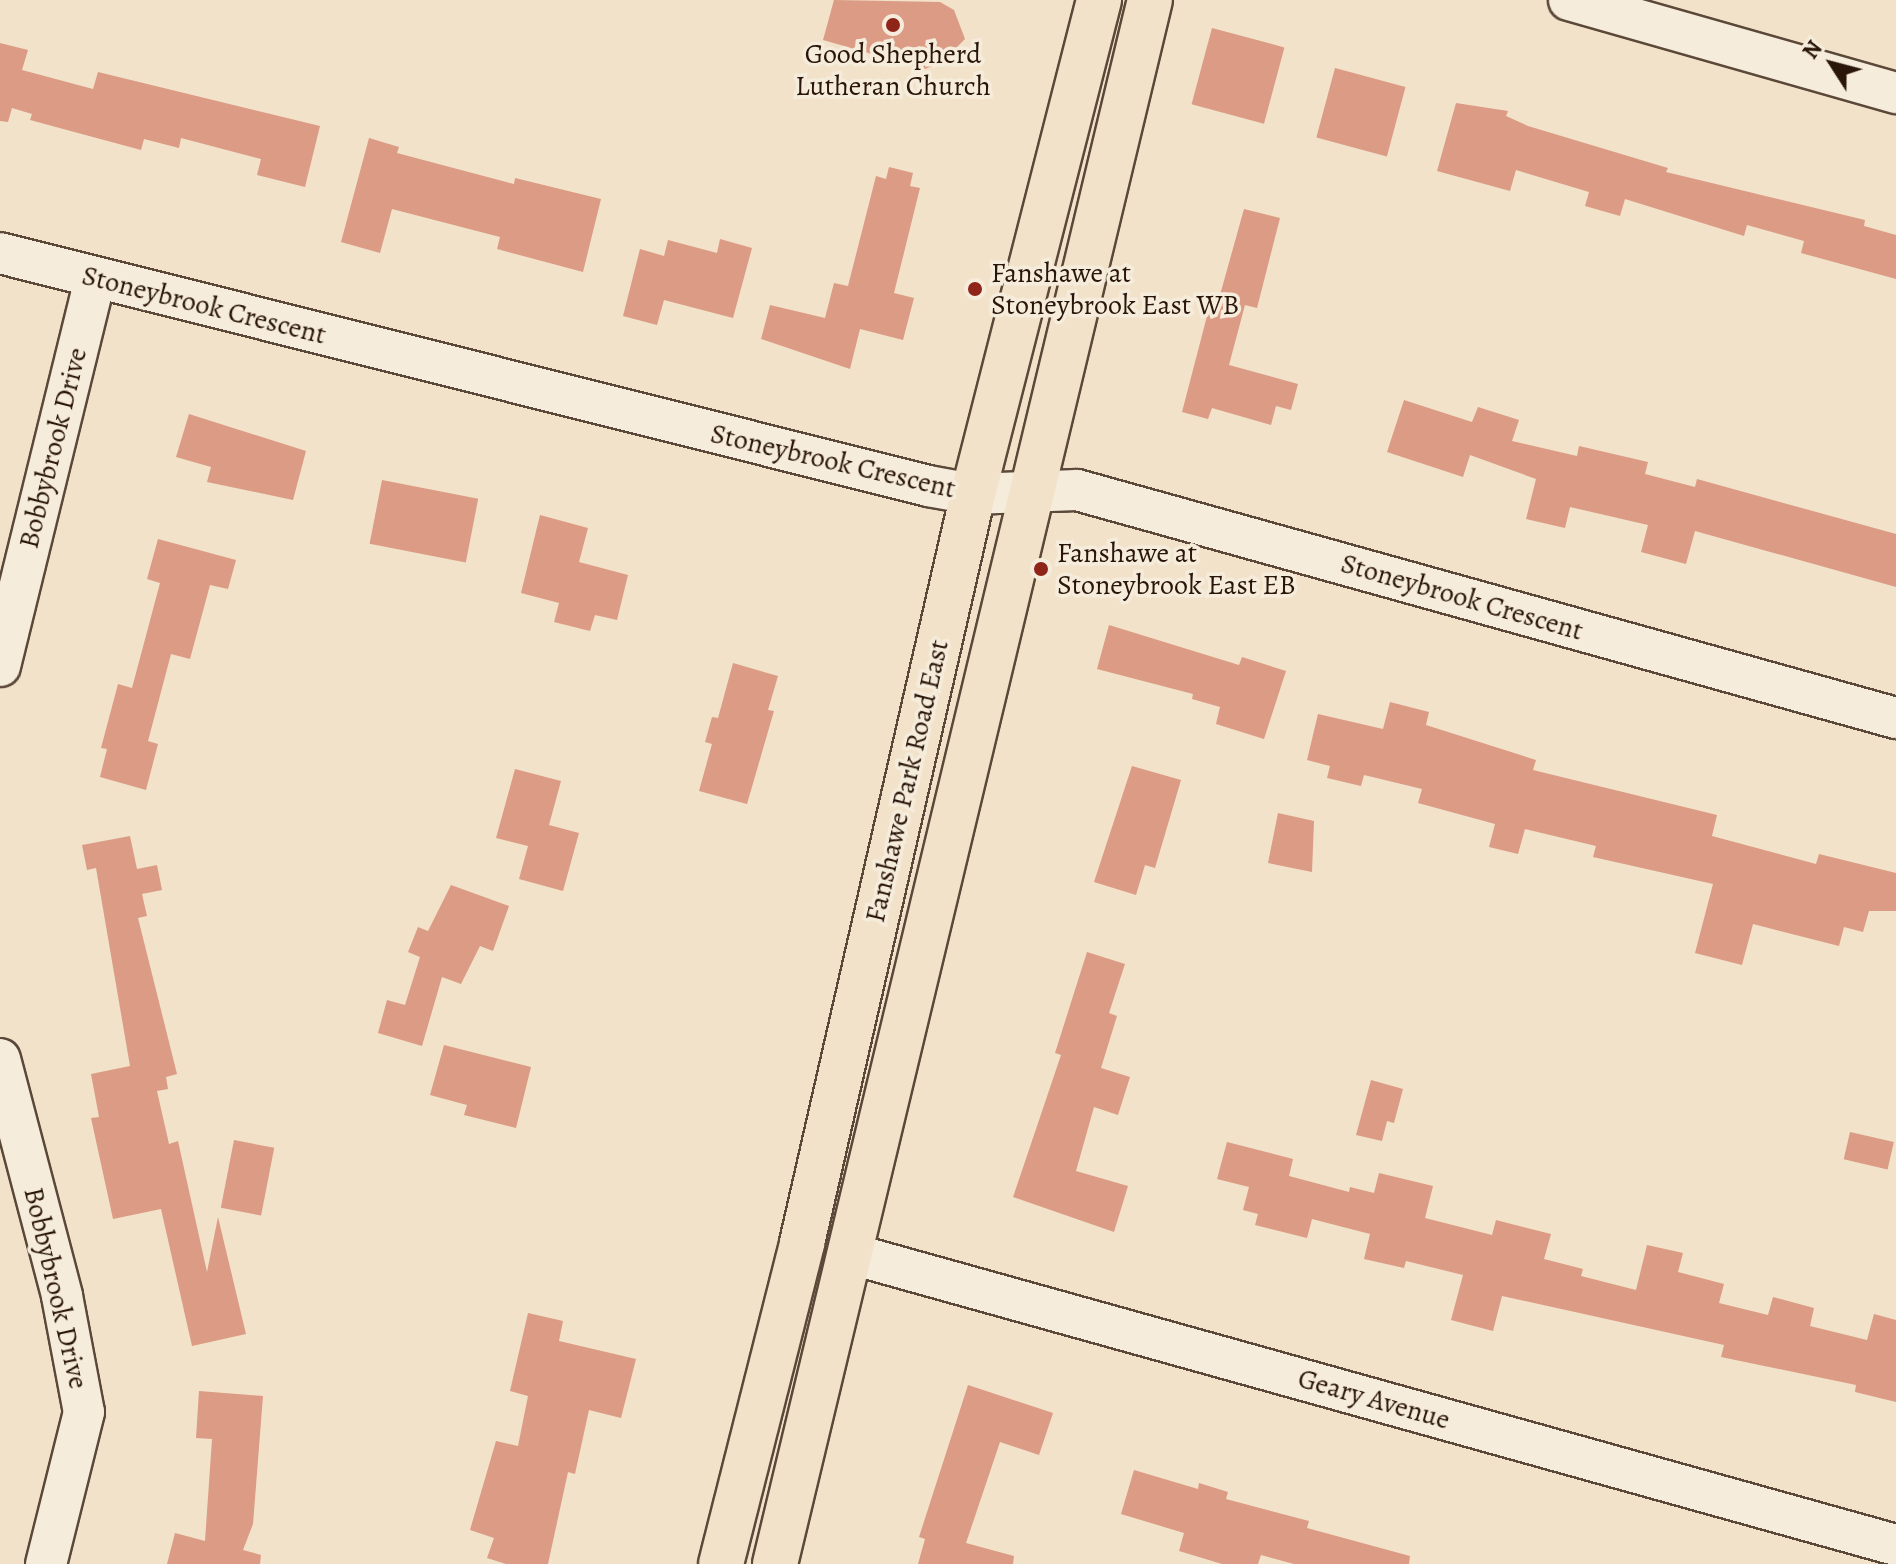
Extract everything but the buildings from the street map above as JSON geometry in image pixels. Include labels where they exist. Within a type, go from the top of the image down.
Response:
[{"type":"main road","name":"Fanshawe Park Road East","points":[[721,1564],[805,1228],[973,494],[1099,0]]},
{"type":"main road","name":"Fanshawe Park Road East","points":[[775,1564],[852,1254],[1150,0]]},
{"type":"street","points":[[1569,0],[1896,93]]},
{"type":"street","name":"Stoneybrook Crescent","points":[[0,253],[973,494],[1032,489],[1077,490],[1896,718]]},
{"type":"street","name":"Bobbybrook Drive","points":[[0,666],[95,278]]},
{"type":"street","name":"Bobbybrook Drive","points":[[0,1059],[62,1296],[84,1412],[46,1564]]},
{"type":"street","name":"Geary Avenue","points":[[852,1254],[1896,1545]]},
{"type":"place","name":"Good Shepherd Lutheran Church","points":[[893,25]]},
{"type":"place","name":"Fanshawe at Stoneybrook East WB","points":[[975,289]]},
{"type":"place","name":"Fanshawe at Stoneybrook East EB","points":[[1041,569]]}]
